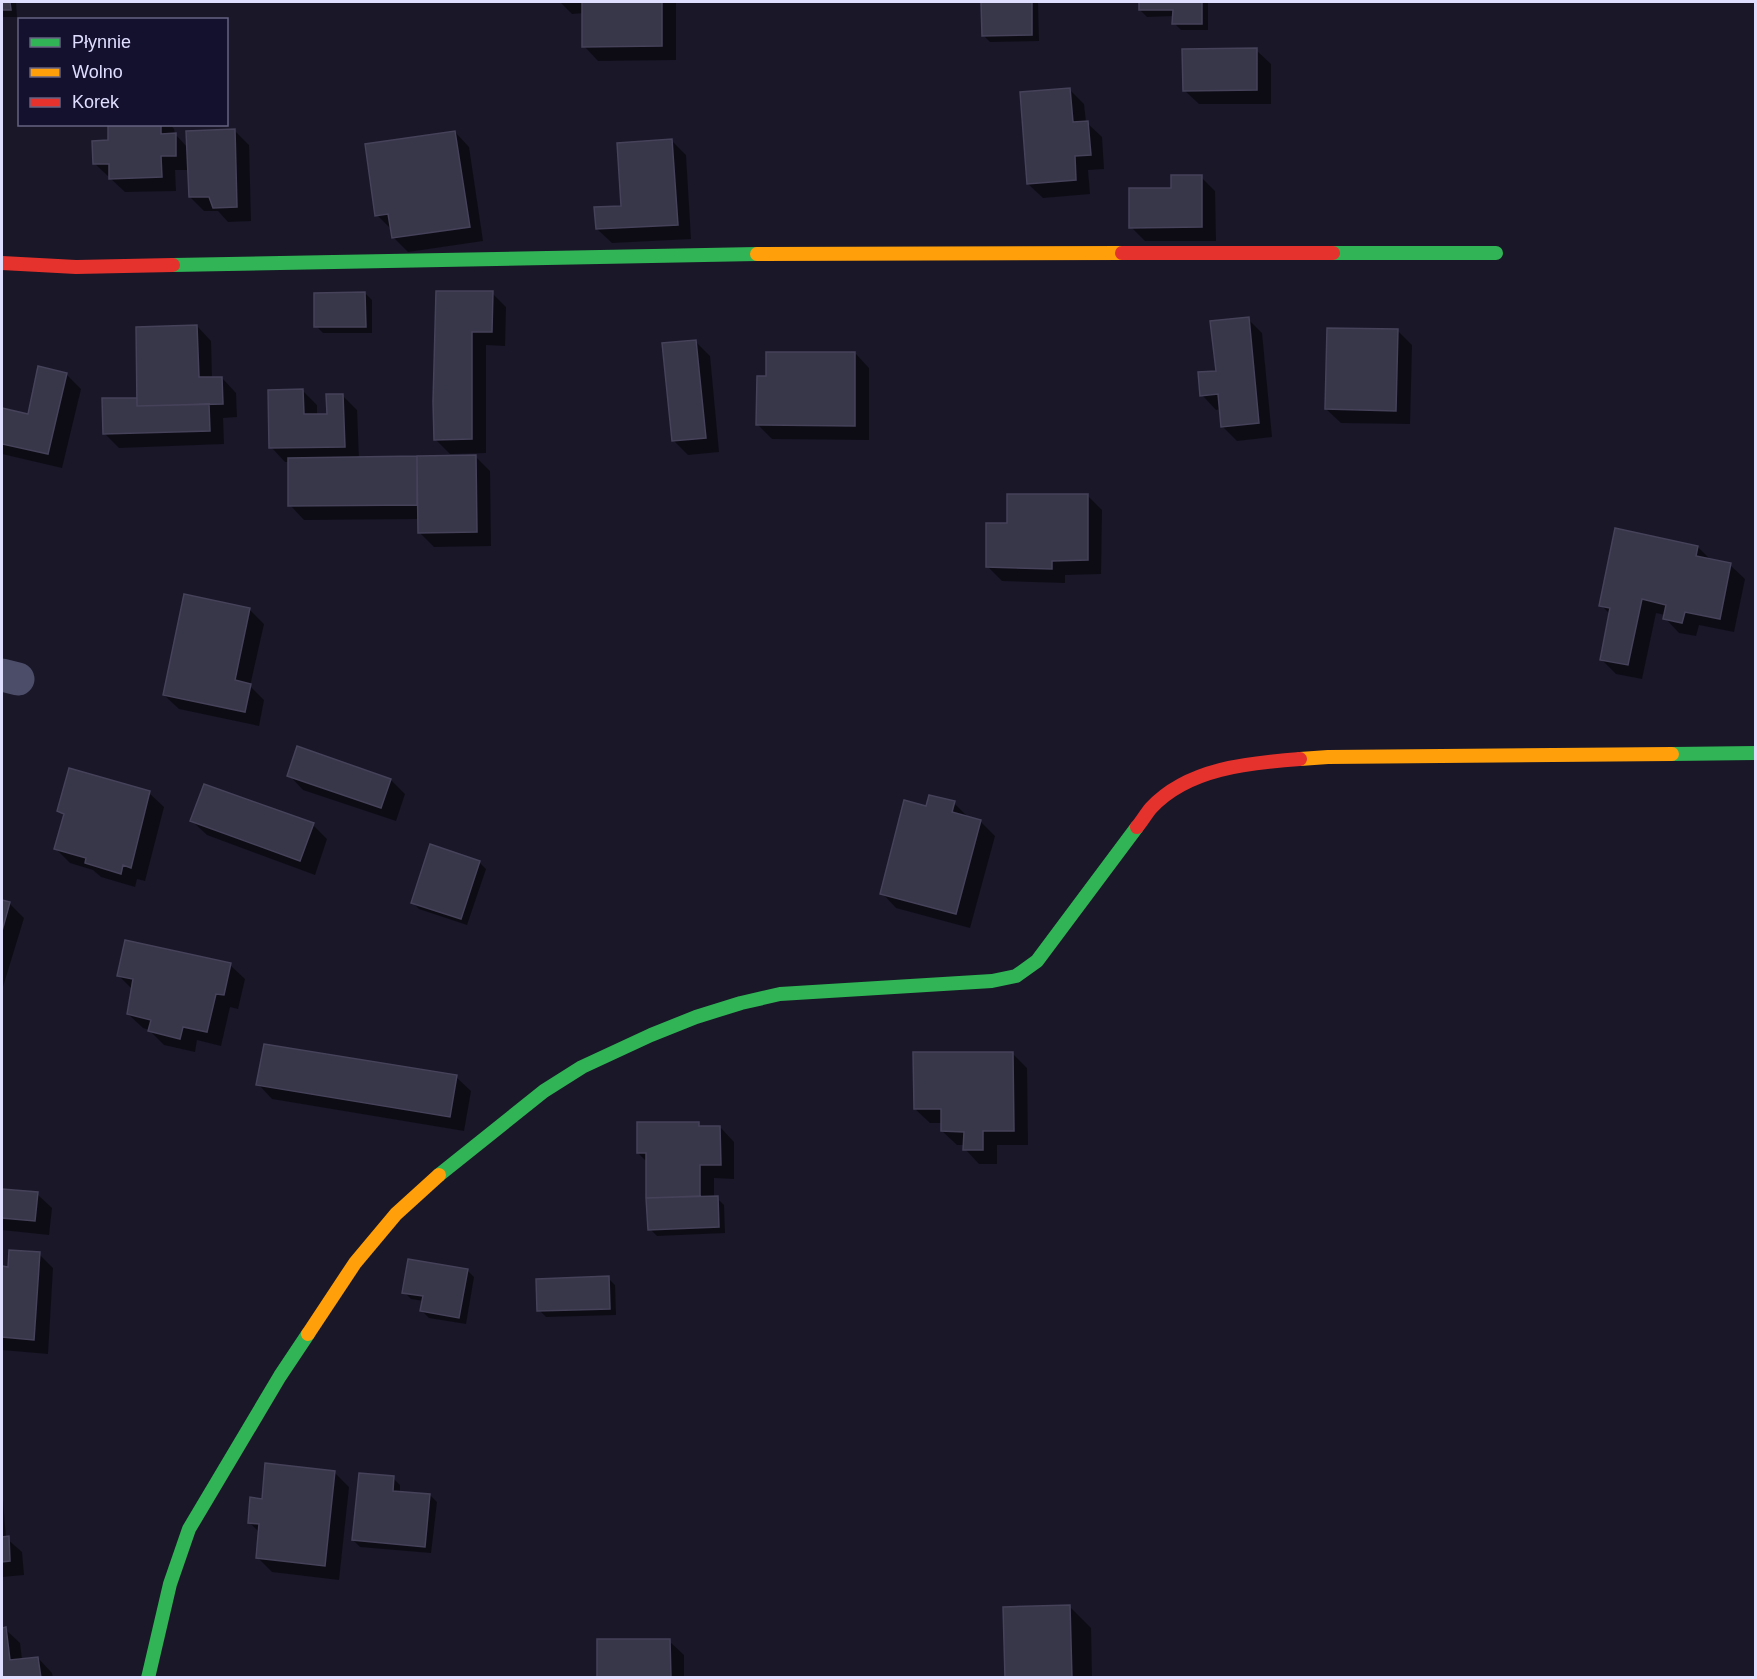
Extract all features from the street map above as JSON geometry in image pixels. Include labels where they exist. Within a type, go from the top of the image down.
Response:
[{"type":"street","points":[[2,263],[76,267],[722,254],[1496,253]]},
{"type":"street","points":[[148,1677],[166,1591],[177,1555],[189,1529],[280,1376],[355,1263],[396,1214],[442,1172],[544,1091],[582,1067],[696,1017],[780,994],[992,981],[1016,976],[1037,961],[1054,940],[1126,839],[1152,807],[1179,787],[1212,772],[1250,763],[1328,756],[1755,753]]},
{"type":"building","points":[[2,2],[10,2],[11,10],[2,10]]},
{"type":"building","points":[[582,2],[662,2],[662,46],[582,47]]},
{"type":"building","points":[[981,2],[1032,2],[1032,35],[982,36]]},
{"type":"building","points":[[1139,2],[1202,2],[1202,24],[1172,24],[1173,10],[1139,10]]},
{"type":"building","points":[[1257,48],[1257,90],[1183,91],[1182,49]]},
{"type":"building","points":[[1070,88],[1073,122],[1088,121],[1091,155],[1075,156],[1076,180],[1027,184],[1020,92]]},
{"type":"building","points":[[108,126],[161,126],[161,134],[176,133],[176,156],[161,156],[162,177],[109,179],[109,164],[93,164],[92,141],[108,140]]},
{"type":"building","points":[[235,129],[237,207],[213,208],[209,197],[189,197],[186,131]]},
{"type":"building","points":[[455,131],[470,227],[392,238],[388,214],[375,216],[365,144]]},
{"type":"building","points":[[672,139],[678,225],[596,229],[594,207],[621,206],[617,143]]},
{"type":"building","points":[[1171,175],[1202,175],[1202,227],[1129,228],[1129,188],[1171,188]]},
{"type":"building","points":[[436,291],[493,291],[492,332],[472,332],[472,439],[434,440]]},
{"type":"building","points":[[365,292],[366,327],[314,327],[314,293]]},
{"type":"building","points":[[1249,317],[1259,423],[1221,427],[1218,394],[1200,396],[1198,372],[1216,371],[1210,321]]},
{"type":"building","points":[[197,325],[199,377],[222,377],[223,404],[137,406],[136,327]]},
{"type":"building","points":[[1327,328],[1398,329],[1396,411],[1325,409]]},
{"type":"building","points":[[696,340],[706,438],[672,441],[662,343]]},
{"type":"building","points":[[766,352],[855,352],[855,426],[756,425],[757,376],[766,376]]},
{"type":"building","points":[[38,366],[67,373],[48,454],[2,444],[2,408],[28,414]]},
{"type":"building","points":[[303,389],[304,414],[327,414],[326,394],[343,394],[345,447],[269,448],[268,390]]},
{"type":"building","points":[[102,398],[137,398],[137,406],[209,404],[210,431],[103,434]]},
{"type":"building","points":[[476,455],[477,532],[418,533],[417,456]]},
{"type":"building","points":[[417,456],[417,505],[288,506],[288,458]]},
{"type":"building","points":[[1007,494],[1088,494],[1088,560],[1052,561],[1052,569],[986,567],[986,523],[1007,523]]},
{"type":"building","points":[[1615,528],[1698,546],[1696,556],[1731,563],[1720,619],[1685,612],[1682,623],[1663,619],[1666,605],[1642,599],[1628,665],[1600,660],[1610,608],[1599,606]]},
{"type":"building","points":[[184,594],[250,608],[235,680],[251,684],[245,712],[163,695]]},
{"type":"building","points":[[297,746],[391,779],[381,808],[287,776]]},
{"type":"building","points":[[69,768],[150,791],[131,868],[123,865],[121,874],[85,863],[86,858],[54,849],[64,814],[57,811]]},
{"type":"building","points":[[204,784],[314,823],[300,861],[190,821]]},
{"type":"building","points":[[929,795],[955,801],[952,812],[981,820],[956,914],[880,894],[904,800],[926,806]]},
{"type":"building","points":[[430,844],[480,861],[461,919],[411,903]]},
{"type":"building","points":[[2,900],[10,902],[2,931]]},
{"type":"building","points":[[125,940],[231,963],[224,995],[216,994],[207,1032],[183,1027],[180,1039],[148,1031],[151,1020],[127,1014],[133,979],[117,976]]},
{"type":"building","points":[[264,1044],[457,1075],[450,1117],[256,1085]]},
{"type":"building","points":[[913,1052],[1013,1052],[1014,1131],[983,1131],[983,1150],[963,1150],[964,1132],[941,1131],[941,1109],[914,1109]]},
{"type":"building","points":[[637,1122],[699,1122],[699,1126],[720,1126],[721,1165],[700,1165],[700,1196],[646,1198],[646,1153],[637,1153]]},
{"type":"building","points":[[2,1189],[38,1192],[35,1221],[2,1218]]},
{"type":"building","points":[[718,1196],[719,1227],[648,1230],[646,1198]]},
{"type":"building","points":[[9,1250],[40,1252],[34,1340],[2,1337],[2,1266],[8,1267]]},
{"type":"building","points":[[408,1259],[468,1269],[459,1318],[420,1311],[423,1296],[402,1293]]},
{"type":"building","points":[[609,1276],[610,1309],[537,1311],[536,1279]]},
{"type":"building","points":[[265,1463],[335,1471],[325,1566],[256,1558],[259,1524],[248,1523],[250,1497],[262,1499]]},
{"type":"building","points":[[359,1473],[394,1476],[393,1491],[430,1494],[425,1547],[352,1540]]},
{"type":"building","points":[[9,1536],[10,1561],[2,1562],[2,1537]]},
{"type":"building","points":[[1070,1605],[1072,1678],[1005,1678],[1003,1607]]},
{"type":"building","points":[[6,1627],[10,1660],[38,1657],[41,1678],[2,1678],[2,1628]]},
{"type":"building","points":[[597,1639],[670,1639],[671,1678],[597,1678]]},
{"type":"traffic: fast","points":[[1333,253],[1496,253]]},
{"type":"traffic: fast","points":[[173,265],[757,254]]},
{"type":"traffic: fast","points":[[1672,754],[1756,753]]},
{"type":"traffic: fast","points":[[439,1175],[544,1091],[582,1067],[696,1017],[780,994],[992,981],[1016,976],[1037,961],[1137,827]]},
{"type":"traffic: fast","points":[[148,1678],[170,1584],[189,1529],[280,1376],[308,1334]]},
{"type":"traffic: slow","points":[[757,254],[1122,253]]},
{"type":"traffic: slow","points":[[1300,759],[1672,754]]},
{"type":"traffic: slow","points":[[308,1334],[355,1263],[396,1214],[439,1175]]},
{"type":"traffic: jam","points":[[1122,253],[1333,253]]},
{"type":"traffic: jam","points":[[2,263],[76,267],[173,265]]},
{"type":"traffic: jam","points":[[1137,827],[1151,808],[1166,795],[1201,776],[1240,766],[1300,759]]}]
